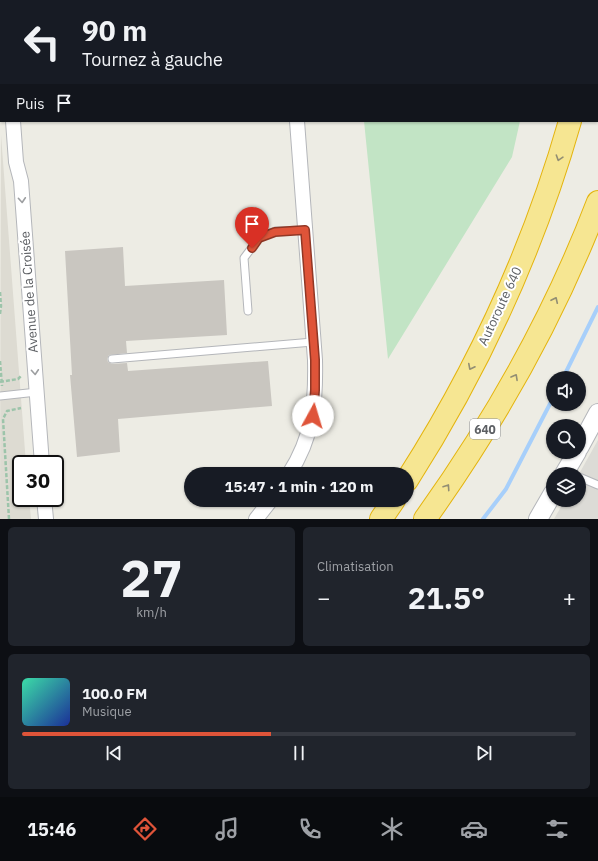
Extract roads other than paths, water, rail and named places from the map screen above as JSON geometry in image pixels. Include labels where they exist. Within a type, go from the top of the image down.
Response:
[{"type":"highway","name":"Autoroute 640","points":[[414,468],[461,386],[512,281],[544,202],[570,122]]},
{"type":"highway","name":"640","points":[[425,519],[474,446],[524,361],[566,278],[598,202]]},
{"type":"highway","points":[[382,519],[390,507]]},
{"type":"street","name":"Avenue de la Croisée","points":[[13,122],[16,162],[21,181],[41,455]]},
{"type":"street","points":[[293,467],[305,443],[313,416],[315,390],[313,342],[297,122]]},
{"type":"street","points":[[586,435],[598,413]]},
{"type":"street","points":[[538,519],[546,505]]},
{"type":"street","points":[[45,507],[46,519]]},
{"type":"street","points":[[256,519],[265,507]]},
{"type":"lane","points":[[248,311],[244,258],[259,238],[275,232],[305,230]]},
{"type":"lane","points":[[112,360],[313,342]]},
{"type":"lane","points":[[0,396],[37,392]]},
{"type":"lane","points":[[586,480],[598,485]]},
{"type":"waterway","points":[[566,371],[598,307]]},
{"type":"waterway","points":[[483,519],[506,489],[546,411]]}]
